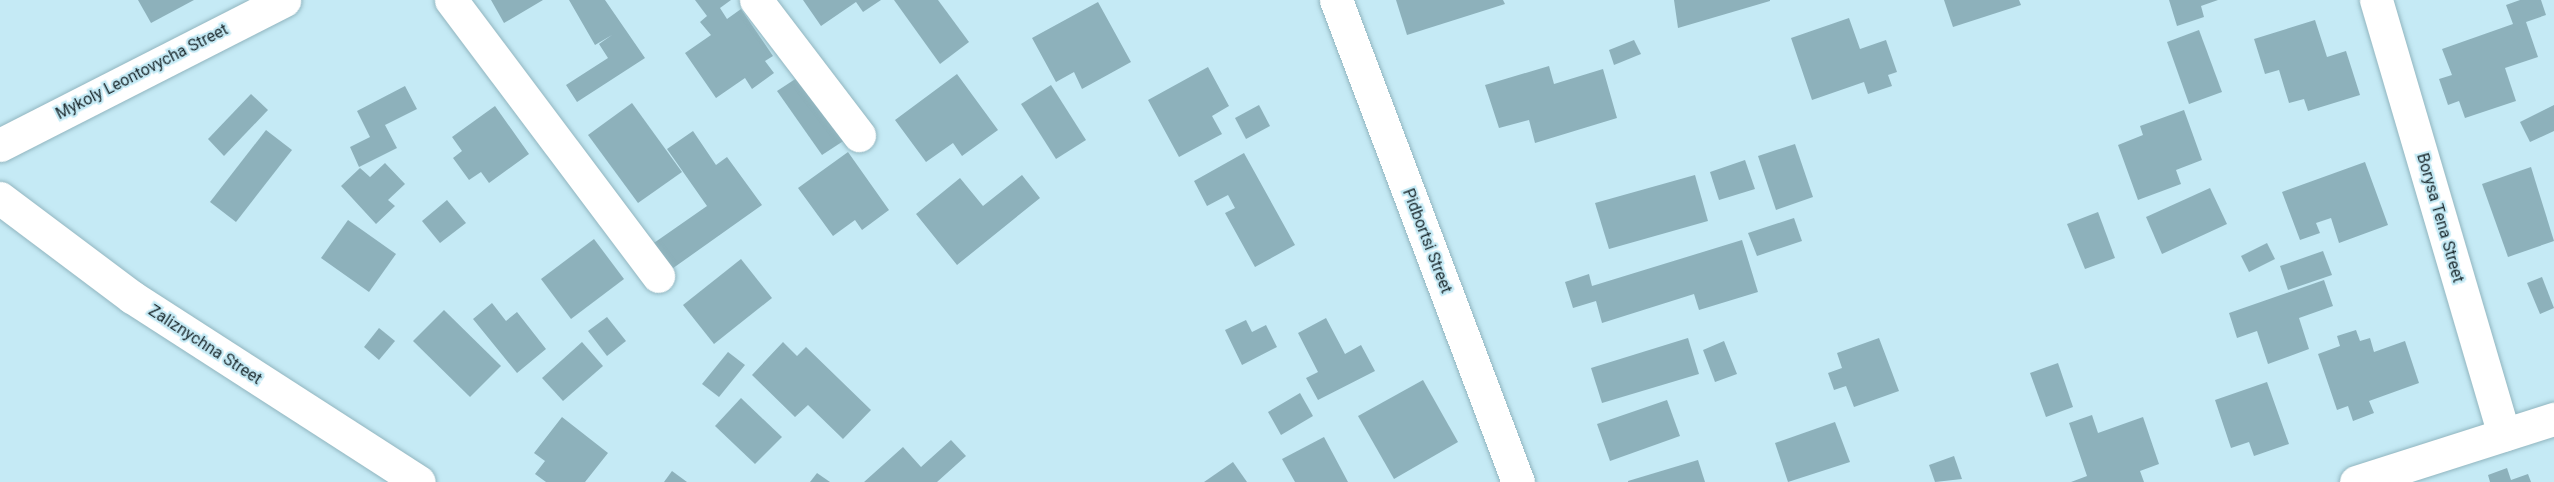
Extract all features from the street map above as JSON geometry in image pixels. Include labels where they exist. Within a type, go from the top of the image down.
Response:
[{"type":"street","name":"Mykoly Leontovycha Street","points":[[0,145],[284,0]]},
{"type":"street","points":[[451,0],[658,276]]},
{"type":"street","points":[[756,0],[859,135]]},
{"type":"street","name":"Pidbortsi Street","points":[[1336,0],[1518,482]]},
{"type":"street","name":"Borysa Tena Street","points":[[2376,0],[2504,435]]},
{"type":"street","name":"Zaliznychna Street","points":[[0,198],[122,291],[419,482]]},
{"type":"street","points":[[2356,482],[2554,419]]},
{"type":"building","points":[[138,0],[194,0],[151,23]]},
{"type":"building","points":[[491,0],[543,0],[504,23]]},
{"type":"building","points":[[569,0],[605,0],[645,58],[577,102],[566,85],[608,58],[599,44],[612,35],[595,45]]},
{"type":"building","points":[[695,0],[731,0],[720,8],[727,19],[741,9],[773,56],[765,61],[774,73],[752,89],[745,78],[716,98],[685,53],[711,35],[700,22],[707,16]]},
{"type":"building","points":[[803,0],[881,0],[863,12],[856,2],[821,26]]},
{"type":"building","points":[[894,0],[938,0],[969,42],[940,64]]},
{"type":"building","points":[[1396,0],[1503,0],[1505,4],[1407,35]]},
{"type":"building","points":[[1674,0],[1770,0],[1770,1],[1678,28]]},
{"type":"building","points":[[1944,0],[2019,0],[2021,5],[1953,27]]},
{"type":"building","points":[[2169,0],[2218,0],[2201,6],[2204,17],[2177,26]]},
{"type":"building","points":[[2520,0],[2541,0],[2546,15],[2526,22],[2538,57],[2505,68],[2516,101],[2465,118],[2459,101],[2448,105],[2439,79],[2452,75],[2442,49],[2513,24],[2506,5]]},
{"type":"building","points":[[1098,2],[1131,62],[1082,89],[1074,72],[1056,82],[1032,38]]},
{"type":"building","points":[[1849,18],[1860,49],[1886,40],[1897,72],[1888,75],[1892,86],[1868,94],[1864,82],[1812,100],[1791,38]]},
{"type":"building","points":[[2315,20],[2327,57],[2346,51],[2360,95],[2308,111],[2304,99],[2289,103],[2279,70],[2265,74],[2254,39]]},
{"type":"building","points":[[2199,30],[2222,92],[2189,104],[2167,42]]},
{"type":"building","points":[[1634,40],[1641,54],[1614,65],[1609,50]]},
{"type":"building","points":[[1549,66],[1554,84],[1603,69],[1617,118],[1535,143],[1529,120],[1499,128],[1485,85]]},
{"type":"building","points":[[1208,67],[1229,106],[1212,116],[1222,134],[1179,157],[1148,100]]},
{"type":"building","points":[[806,72],[851,136],[822,155],[777,91]]},
{"type":"building","points":[[957,74],[998,130],[962,156],[953,143],[926,162],[895,120]]},
{"type":"building","points":[[1051,85],[1086,140],[1056,159],[1021,104]]},
{"type":"building","points":[[405,86],[417,109],[385,125],[397,148],[359,167],[350,147],[370,137],[357,111]]},
{"type":"building","points":[[251,94],[268,110],[224,156],[208,139]]},
{"type":"building","points":[[632,103],[682,172],[638,203],[588,135]]},
{"type":"building","points":[[1259,105],[1270,126],[1246,139],[1235,118]]},
{"type":"building","points":[[2554,105],[2554,131],[2530,142],[2520,122]]},
{"type":"building","points":[[495,106],[529,154],[489,183],[481,172],[469,180],[453,158],[462,151],[452,137]]},
{"type":"building","points":[[2184,110],[2202,160],[2176,170],[2181,184],[2138,200],[2118,145],[2143,135],[2140,126]]},
{"type":"building","points":[[266,130],[292,150],[236,222],[210,202]]},
{"type":"building","points":[[693,131],[716,165],[727,157],[762,205],[669,271],[651,245],[707,206],[667,149]]},
{"type":"building","points":[[1795,144],[1813,197],[1776,210],[1758,156]]},
{"type":"building","points":[[848,152],[889,210],[862,230],[855,220],[833,236],[798,188]]},
{"type":"building","points":[[1244,153],[1295,245],[1255,267],[1225,213],[1235,208],[1228,195],[1207,206],[1194,181]]},
{"type":"building","points":[[1745,160],[1755,189],[1719,200],[1710,172]]},
{"type":"building","points":[[2365,162],[2388,225],[2339,243],[2331,218],[2316,223],[2320,233],[2300,240],[2282,192]]},
{"type":"building","points":[[385,163],[405,184],[388,200],[395,206],[376,224],[341,186],[360,168],[370,177]]},
{"type":"building","points":[[2531,167],[2554,241],[2508,257],[2482,184]]},
{"type":"building","points":[[1022,175],[1040,198],[957,265],[916,214],[960,178],[983,206]]},
{"type":"building","points":[[1695,175],[1708,221],[1609,249],[1595,203]]},
{"type":"building","points":[[2210,188],[2227,224],[2162,254],[2146,217]]},
{"type":"building","points":[[447,200],[466,223],[440,243],[422,221]]},
{"type":"building","points":[[2098,212],[2115,258],[2085,269],[2067,224]]},
{"type":"building","points":[[1794,218],[1802,241],[1757,256],[1748,233]]},
{"type":"building","points":[[348,220],[396,254],[369,292],[321,258]]},
{"type":"building","points":[[594,239],[624,279],[571,319],[541,279]]},
{"type":"building","points":[[1742,240],[1758,292],[1699,310],[1694,294],[1602,323],[1596,301],[1573,308],[1565,282],[1589,274],[1592,286]]},
{"type":"building","points":[[2267,243],[2275,259],[2249,272],[2241,256]]},
{"type":"building","points":[[2323,251],[2332,275],[2288,290],[2280,266]]},
{"type":"building","points":[[741,259],[772,298],[714,344],[683,305]]},
{"type":"building","points":[[2542,277],[2554,308],[2540,314],[2527,283]]},
{"type":"building","points":[[2324,280],[2333,306],[2299,318],[2309,349],[2268,364],[2257,331],[2237,338],[2229,313]]},
{"type":"building","points":[[492,303],[506,321],[517,312],[546,349],[517,373],[473,319]]},
{"type":"building","points":[[444,310],[501,366],[470,397],[413,341]]},
{"type":"building","points":[[607,317],[626,341],[607,356],[588,331]]},
{"type":"building","points":[[1326,318],[1345,354],[1361,345],[1375,371],[1318,400],[1306,378],[1318,372],[1298,333]]},
{"type":"building","points":[[1246,320],[1252,332],[1266,325],[1277,347],[1242,365],[1225,330]]},
{"type":"building","points":[[379,328],[395,341],[379,360],[364,347]]},
{"type":"building","points":[[2356,330],[2360,341],[2370,338],[2374,352],[2405,341],[2419,383],[2369,401],[2374,413],[2353,421],[2348,406],[2337,410],[2318,354],[2340,346],[2337,336]]},
{"type":"building","points":[[1688,338],[1699,374],[1602,403],[1591,368]]},
{"type":"building","points":[[1879,338],[1899,391],[1854,407],[1846,386],[1834,390],[1828,373],[1842,368],[1837,353]]},
{"type":"building","points":[[1724,341],[1737,374],[1715,382],[1703,350]]},
{"type":"building","points":[[582,342],[603,366],[563,401],[542,378]]},
{"type":"building","points":[[783,342],[797,356],[806,347],[871,410],[843,439],[808,405],[795,417],[752,375]]},
{"type":"building","points":[[728,352],[745,365],[719,397],[702,384]]},
{"type":"building","points":[[2058,363],[2073,407],[2046,417],[2030,373]]},
{"type":"building","points":[[1423,380],[1458,442],[1394,479],[1358,416]]},
{"type":"building","points":[[2267,382],[2289,444],[2254,456],[2249,442],[2231,448],[2215,400]]},
{"type":"building","points":[[1300,393],[1313,416],[1281,435],[1268,412]]},
{"type":"building","points":[[741,398],[782,437],[755,464],[715,426]]},
{"type":"building","points":[[1667,400],[1680,436],[1610,461],[1597,424]]},
{"type":"building","points":[[2092,415],[2098,433],[2143,417],[2159,464],[2140,471],[2144,482],[2071,482],[2087,476],[2069,423]]},
{"type":"building","points":[[562,417],[608,453],[585,482],[546,482],[535,474],[545,461],[534,453]]},
{"type":"building","points":[[1835,422],[1850,462],[1788,482],[1775,443]]},
{"type":"building","points":[[1324,437],[1348,482],[1295,482],[1282,459]]},
{"type":"building","points":[[951,440],[966,456],[937,482],[864,482],[903,447],[921,467]]},
{"type":"building","points":[[1954,456],[1962,479],[1935,482],[1929,465]]},
{"type":"building","points":[[1698,460],[1705,482],[1628,482],[1628,481]]},
{"type":"building","points":[[1233,462],[1247,482],[1204,482]]},
{"type":"building","points":[[2507,468],[2511,480],[2528,474],[2531,482],[2490,482],[2488,475]]},
{"type":"building","points":[[672,471],[687,482],[664,482]]},
{"type":"building","points":[[817,473],[830,482],[810,482]]}]
